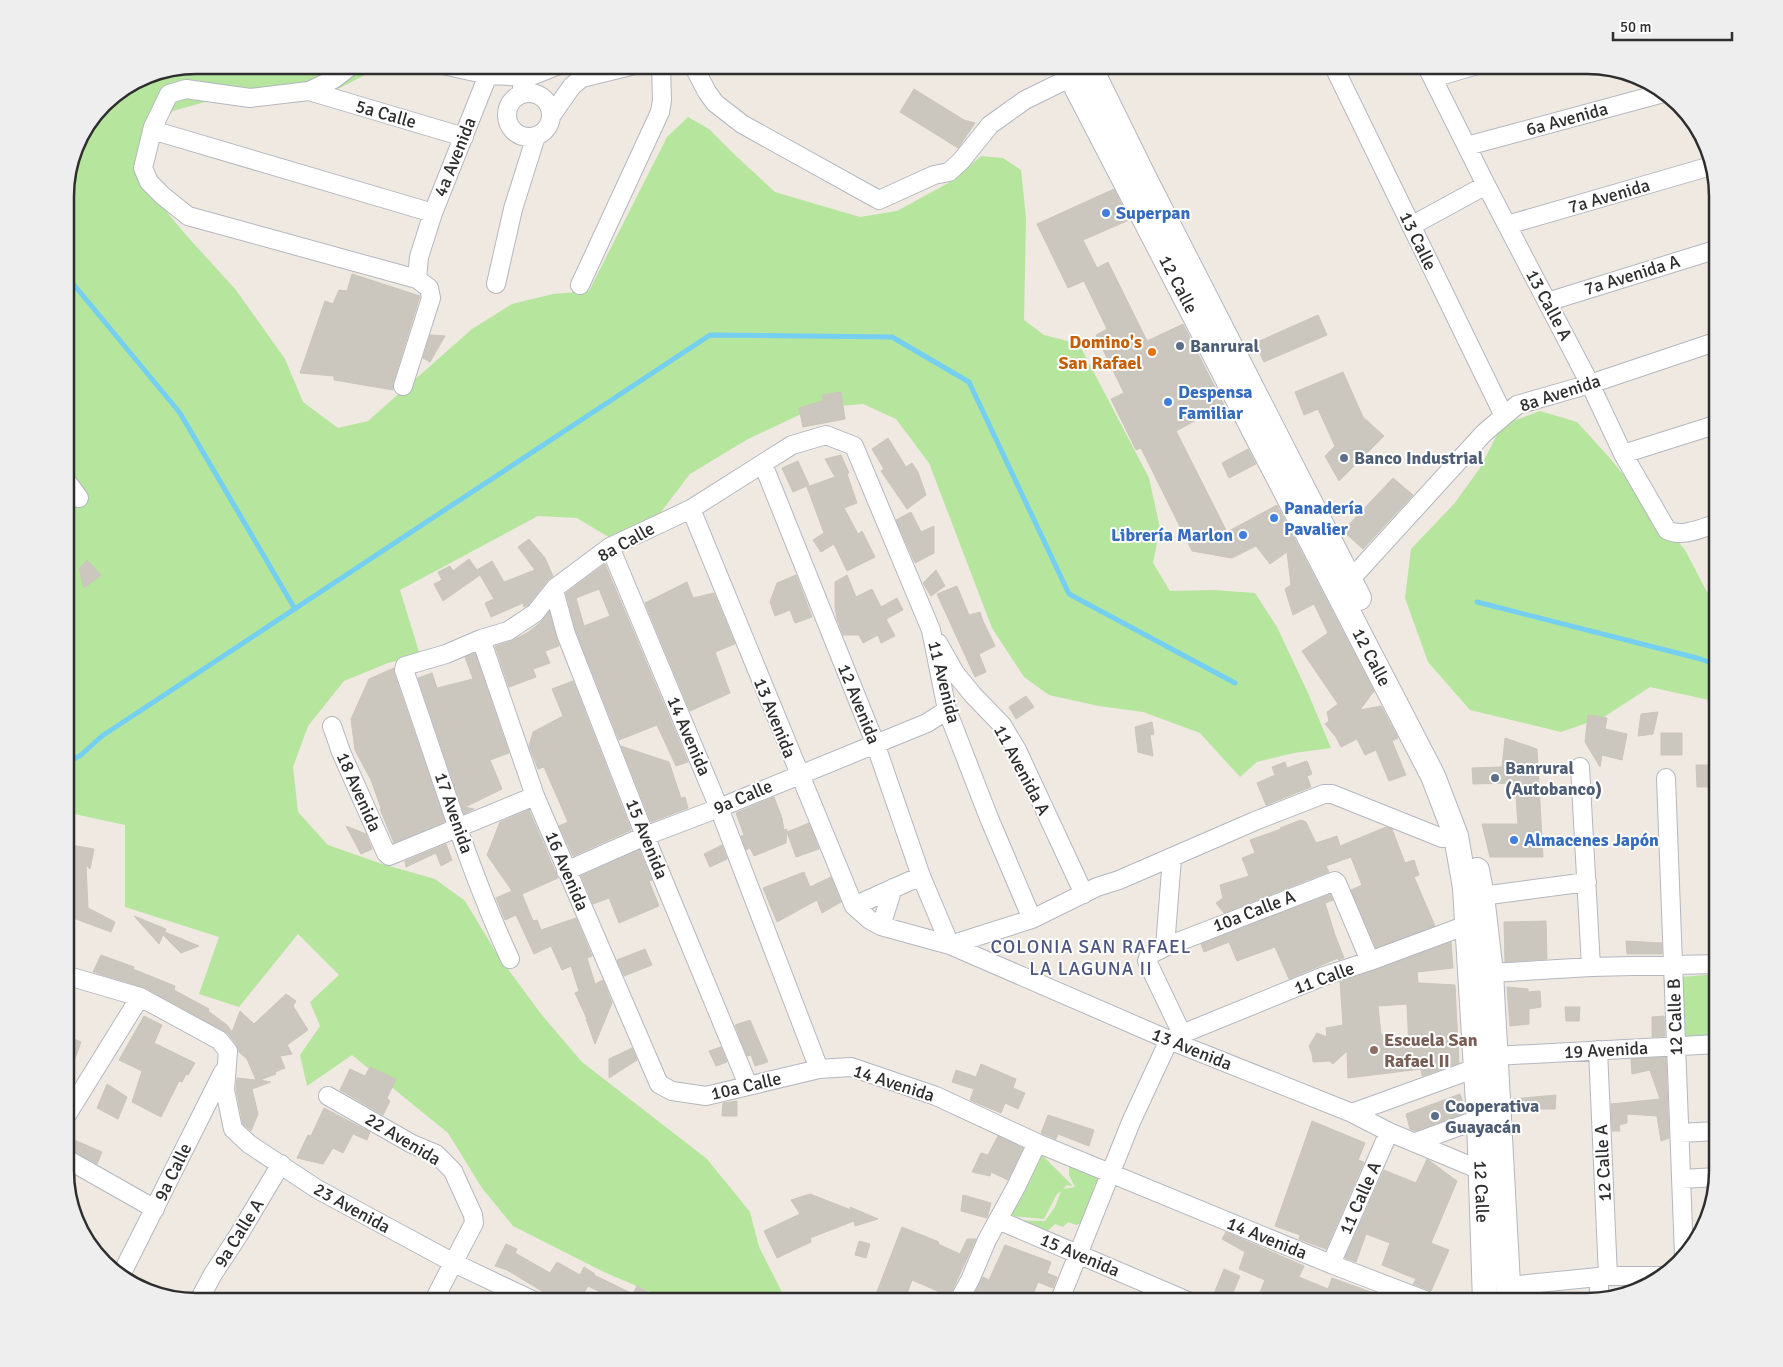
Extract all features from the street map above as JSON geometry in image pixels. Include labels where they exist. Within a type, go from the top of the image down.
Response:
[{"type":"main road","name":"12 Calle","points":[[1087,74],[1144,177],[1454,784],[1468,823],[1482,896],[1491,973],[1479,1119],[1491,1170],[1485,1293]]},
{"type":"main road","name":"12 Calle","points":[[1087,74],[1433,776],[1456,836],[1465,888],[1467,926],[1485,1062],[1491,1170],[1508,1293]]},
{"type":"street","name":"5a Calle","points":[[341,74],[334,80],[309,91],[250,98],[186,89],[169,94],[152,130],[143,168],[145,174],[149,182],[162,196],[188,216],[417,279]]},
{"type":"street","points":[[484,74],[529,77],[536,74]]},
{"type":"street","points":[[529,77],[507,110],[508,123],[512,129],[522,136],[536,136],[547,128],[551,116],[572,86],[582,78],[598,74]]},
{"type":"street","points":[[580,285],[660,112],[662,100],[661,74]]},
{"type":"street","points":[[697,74],[706,92],[715,103],[742,124],[879,200],[934,175],[949,172],[961,161],[990,125],[1024,100],[1073,74]]},
{"type":"street","name":"13 Calle","points":[[1337,74],[1504,416]]},
{"type":"street","name":"13 Calle A","points":[[1431,74],[1486,185],[1590,384],[1623,454],[1667,530],[1681,534],[1709,526]]},
{"type":"street","name":"4a Avenida","points":[[417,279],[419,258],[433,213],[488,75]]},
{"type":"street","name":"5a Calle","points":[[309,91],[464,137]]},
{"type":"street","points":[[514,98],[524,93],[541,95],[548,104],[551,116]]},
{"type":"street","name":"6a Avenida","points":[[1467,146],[1656,95]]},
{"type":"street","points":[[152,130],[433,213]]},
{"type":"street","points":[[496,284],[513,209],[536,136]]},
{"type":"street","name":"7a Avenida","points":[[1507,225],[1706,168]]},
{"type":"street","points":[[1411,226],[1486,185]]},
{"type":"street","name":"7a Avenida A","points":[[1547,302],[1709,252]]},
{"type":"street","points":[[403,386],[431,298],[428,288],[417,279]]},
{"type":"street","name":"8a Avenida","points":[[1350,580],[1484,433],[1517,405],[1590,384],[1709,344]]},
{"type":"street","points":[[1623,454],[1709,427]]},
{"type":"street","name":"8a Calle","points":[[405,666],[446,654],[481,639],[508,631],[535,613],[554,590],[610,547],[691,509],[792,445],[826,436],[854,446]]},
{"type":"street","name":"11 Avenida","points":[[854,446],[930,630],[947,710],[1032,919]]},
{"type":"street","name":"12 Avenida","points":[[763,464],[875,743],[921,876],[950,945]]},
{"type":"street","points":[[74,491],[79,498]]},
{"type":"street","name":"13 Avenida","points":[[691,509],[798,774],[854,906],[876,923],[950,945],[1175,1037],[1352,1113],[1389,1132],[1491,1170]]},
{"type":"street","name":"14 Avenida","points":[[610,547],[719,808],[819,1069],[851,1068],[936,1096],[1037,1143],[1331,1264],[1407,1293]]},
{"type":"street","name":"15 Avenida","points":[[554,590],[566,634],[645,836],[748,1085]]},
{"type":"street","name":"11 Avenida A","points":[[930,630],[955,673],[972,695],[1002,725],[1017,750],[1084,894]]},
{"type":"street","name":"16 Avenida","points":[[481,639],[535,796],[566,871],[659,1084],[672,1091]]},
{"type":"street","name":"17 Avenida","points":[[405,666],[404,670],[458,828],[493,921],[510,959]]},
{"type":"street","name":"9a Calle","points":[[566,871],[645,836],[719,808],[798,774],[927,723],[947,710]]},
{"type":"street","name":"18 Avenida","points":[[332,726],[367,811],[389,856],[458,828]]},
{"type":"street","points":[[1580,767],[1591,967]]},
{"type":"street","name":"12 Calle B","points":[[1666,778],[1684,1246]]},
{"type":"street","points":[[950,945],[1032,919],[1084,894],[1255,821],[1324,794],[1332,794],[1442,838],[1456,836]]},
{"type":"street","points":[[458,828],[535,796]]},
{"type":"street","points":[[1165,946],[1172,858]]},
{"type":"street","points":[[854,906],[921,876]]},
{"type":"street","name":"10a Calle A","points":[[1175,1037],[1147,961],[1149,955],[1165,946],[1332,881],[1337,882],[1370,961]]},
{"type":"street","points":[[1482,896],[1587,882]]},
{"type":"street","points":[[876,923],[893,888]]},
{"type":"street","name":"11 Calle","points":[[1175,1037],[1324,976],[1467,926]]},
{"type":"street","points":[[1491,973],[1591,967],[1709,964]]},
{"type":"street","points":[[74,978],[140,997],[219,1040],[228,1051],[226,1067]]},
{"type":"street","points":[[74,1103],[140,997]]},
{"type":"street","points":[[1063,1293],[1112,1174],[1131,1122],[1175,1037]]},
{"type":"street","name":"19 Avenida","points":[[1352,1113],[1485,1062],[1598,1050],[1709,1045]]},
{"type":"street","name":"12 Calle A","points":[[1598,1050],[1603,1277],[1600,1292]]},
{"type":"street","name":"9a Calle","points":[[124,1270],[226,1067]]},
{"type":"street","name":"23 Avenida","points":[[226,1067],[225,1090],[233,1129],[250,1144],[317,1190],[454,1264],[514,1293]]},
{"type":"street","name":"10a Calle","points":[[672,1091],[706,1096],[819,1069]]},
{"type":"street","name":"22 Avenida","points":[[328,1096],[412,1144],[436,1154],[453,1171],[473,1215],[474,1223],[454,1264]]},
{"type":"street","points":[[1416,1142],[1479,1119]]},
{"type":"street","points":[[1680,1133],[1709,1131]]},
{"type":"street","name":"11 Calle A","points":[[1331,1264],[1389,1132]]},
{"type":"street","points":[[962,1293],[1037,1143]]},
{"type":"street","name":"9a Calle A","points":[[203,1293],[281,1164]]},
{"type":"street","points":[[74,1168],[155,1209]]},
{"type":"street","points":[[1681,1179],[1709,1177]]},
{"type":"street","name":"15 Avenida","points":[[998,1220],[1169,1293]]},
{"type":"street","points":[[438,1293],[454,1264]]},
{"type":"street","points":[[1514,1293],[1603,1277],[1649,1276]]},
{"type":"green space","points":[[365,74],[332,92],[279,104],[223,97],[173,111],[146,141],[141,181],[186,235],[236,290],[285,359],[303,402],[338,428],[368,421],[472,329],[512,304],[553,294],[589,291],[667,137],[688,117],[709,129],[775,192],[860,217],[897,211],[952,181],[981,156],[1003,158],[1021,170],[1026,218],[1024,320],[1044,335],[1079,344],[1149,478],[1160,528],[1153,563],[1170,591],[1213,590],[1255,593],[1277,627],[1331,748],[1294,753],[1257,762],[1240,777],[1200,733],[1143,712],[1099,706],[1049,695],[1024,677],[992,628],[929,463],[896,419],[863,404],[814,408],[748,439],[690,474],[654,521],[610,538],[577,518],[538,516],[400,590],[420,655],[388,663],[344,681],[308,726],[293,767],[298,812],[328,845],[382,864],[435,879],[465,901],[497,954],[541,1014],[582,1062],[707,1159],[750,1212],[759,1247],[782,1293],[653,1293],[604,1272],[513,1226],[482,1188],[448,1133],[352,1055],[307,1086],[300,1055],[320,1026],[310,1002],[339,975],[298,934],[239,1007],[199,994],[219,937],[125,907],[125,825],[74,814],[74,188],[76,172],[83,149],[104,115],[115,104],[135,90],[164,78],[180,75]]},
{"type":"green space","points":[[1540,411],[1577,422],[1608,456],[1685,550],[1709,593],[1709,700],[1650,687],[1604,717],[1561,732],[1470,710],[1428,662],[1405,598],[1411,549],[1454,504],[1480,468],[1502,425]]},
{"type":"green space","points":[[1709,975],[1709,1041],[1683,1042],[1681,977]]},
{"type":"green space","points":[[1038,1151],[1073,1186],[1067,1185],[1063,1189],[1075,1187],[1069,1175],[1069,1164],[1093,1157],[1106,1161],[1107,1165],[1098,1184],[1094,1185],[1095,1190],[1084,1222],[1076,1225],[1068,1222],[1063,1227],[1055,1224],[1044,1234],[1011,1220],[1045,1221],[1055,1207],[1061,1191],[1057,1194],[1044,1219],[1011,1216]]},
{"type":"building","points":[[914,89],[964,120],[975,123],[958,148],[900,112]]},
{"type":"building","points":[[1114,189],[1129,220],[1083,240],[1097,268],[1108,262],[1147,341],[1183,324],[1224,405],[1176,431],[1227,532],[1277,505],[1374,691],[1360,710],[1381,706],[1398,738],[1392,741],[1406,775],[1389,781],[1376,750],[1365,755],[1357,739],[1341,747],[1336,737],[1325,724],[1329,721],[1327,712],[1338,704],[1302,651],[1328,633],[1314,604],[1293,615],[1285,589],[1291,585],[1287,552],[1270,564],[1256,546],[1232,558],[1192,551],[1141,448],[1136,450],[1111,399],[1124,393],[1096,335],[1107,329],[1084,281],[1068,288],[1037,224]]},
{"type":"building","points":[[352,274],[420,296],[393,383],[393,390],[334,380],[334,376],[300,373],[325,301],[333,304],[339,290],[347,291]]},
{"type":"building","points":[[1318,315],[1327,335],[1264,362],[1255,343]]},
{"type":"building","points":[[430,335],[445,336],[430,362],[423,358]]},
{"type":"building","points":[[1343,372],[1363,417],[1384,436],[1339,481],[1325,456],[1335,446],[1318,409],[1304,415],[1295,392]]},
{"type":"building","points":[[841,392],[845,419],[803,427],[799,408],[823,401],[822,395]]},
{"type":"building","points":[[888,438],[906,467],[912,463],[918,472],[926,495],[907,509],[881,471],[884,469],[872,449]]},
{"type":"building","points":[[1248,449],[1256,464],[1229,478],[1222,463]]},
{"type":"building","points":[[841,455],[849,473],[847,474],[857,503],[844,508],[858,534],[862,531],[875,557],[847,571],[834,544],[821,552],[813,540],[824,533],[807,487],[835,477],[825,459]]},
{"type":"building","points":[[798,461],[809,485],[793,492],[782,468]]},
{"type":"building","points":[[1393,478],[1413,495],[1363,549],[1343,531]]},
{"type":"building","points":[[911,512],[921,532],[934,526],[934,553],[915,563],[896,520]]},
{"type":"building","points":[[529,539],[545,558],[553,576],[528,605],[524,607],[523,603],[491,617],[485,603],[494,599],[480,575],[443,601],[434,584],[442,580],[438,572],[450,566],[453,571],[469,559],[477,570],[492,561],[504,582],[535,570],[518,547]]},
{"type":"building","points":[[87,560],[101,575],[84,588],[79,569]]},
{"type":"building","points":[[605,564],[688,762],[676,766],[657,725],[619,740],[576,631],[566,593]],"holes":[[[599,589],[610,616],[584,626],[576,598]]]},
{"type":"building","points":[[936,570],[945,586],[931,596],[923,583]]},
{"type":"building","points":[[796,575],[812,617],[795,623],[790,610],[775,616],[770,602],[777,583]]},
{"type":"building","points":[[847,575],[856,597],[872,589],[881,607],[897,598],[903,610],[886,619],[895,636],[881,643],[878,635],[863,643],[859,635],[843,635],[835,607],[835,582]]},
{"type":"building","points":[[687,582],[693,598],[714,593],[735,644],[715,652],[730,693],[690,711],[645,603]]},
{"type":"building","points":[[957,586],[969,615],[980,612],[995,646],[979,654],[986,672],[975,677],[937,594]]},
{"type":"building","points":[[549,612],[559,646],[545,651],[550,663],[533,669],[536,677],[509,687],[495,646],[527,633],[541,622]]},
{"type":"building","points":[[475,653],[509,753],[490,760],[502,789],[465,807],[474,809],[464,814],[418,678],[432,673],[437,688],[473,679],[465,657]]},
{"type":"building","points":[[394,668],[394,673],[445,822],[394,843],[371,780],[355,750],[351,719],[369,679]]},
{"type":"building","points":[[573,681],[631,830],[573,856],[559,826],[568,822],[544,767],[538,769],[529,746],[533,732],[563,716],[552,689]]},
{"type":"building","points":[[1026,696],[1034,707],[1016,719],[1009,707]]},
{"type":"building","points":[[1658,712],[1653,734],[1638,736],[1641,714]]},
{"type":"building","points":[[1588,715],[1607,718],[1605,729],[1627,734],[1622,760],[1602,755],[1600,767],[1585,742]]},
{"type":"building","points":[[1152,722],[1154,734],[1150,735],[1153,756],[1138,752],[1135,727]]},
{"type":"building","points":[[1661,733],[1682,733],[1682,755],[1661,755]]},
{"type":"building","points":[[1505,738],[1537,749],[1543,857],[1490,857],[1482,824],[1518,824],[1515,783],[1473,784],[1472,768],[1502,767]]},
{"type":"building","points":[[621,746],[669,762],[681,798],[685,797],[688,808],[651,822]]},
{"type":"building","points":[[1307,761],[1312,774],[1307,776],[1311,787],[1266,805],[1257,783],[1275,775],[1272,767],[1285,762],[1287,768]]},
{"type":"building","points":[[1696,765],[1709,765],[1709,787],[1697,787]]},
{"type":"building","points":[[774,797],[782,818],[784,830],[787,829],[786,843],[754,856],[750,848],[746,850],[741,836],[744,835],[736,813]]},
{"type":"building","points":[[529,810],[558,878],[522,894],[533,921],[537,920],[541,930],[576,918],[592,956],[587,958],[595,984],[603,980],[612,1003],[595,1044],[587,1019],[575,993],[579,991],[571,966],[562,970],[551,946],[534,954],[516,915],[505,920],[496,898],[512,891],[487,855],[500,822]]},
{"type":"building","points":[[1301,820],[1306,822],[1316,843],[1337,836],[1340,846],[1386,827],[1392,829],[1405,863],[1414,860],[1419,875],[1414,877],[1435,926],[1376,948],[1351,890],[1362,885],[1351,857],[1326,866],[1329,872],[1224,913],[1216,903],[1223,898],[1220,885],[1249,876],[1242,858],[1255,853],[1250,840]]},
{"type":"building","points":[[809,823],[819,849],[796,857],[787,832]]},
{"type":"building","points":[[346,826],[366,834],[372,849],[361,854]]},
{"type":"building","points":[[446,844],[452,860],[441,866],[436,853],[406,867],[405,861]]},
{"type":"building","points":[[722,845],[727,859],[710,867],[704,854]]},
{"type":"building","points":[[74,846],[94,849],[90,869],[86,865],[88,908],[115,922],[111,932],[74,918]]},
{"type":"building","points":[[639,850],[652,880],[649,881],[659,906],[619,923],[609,898],[593,904],[581,876]]},
{"type":"building","points":[[804,872],[810,887],[831,877],[841,902],[822,913],[817,900],[777,922],[763,888]]},
{"type":"building","points":[[1330,894],[1333,900],[1325,903],[1344,958],[1338,960],[1338,958],[1289,979],[1275,947],[1237,961],[1229,942],[1204,952],[1201,944]]},
{"type":"building","points":[[134,916],[166,929],[165,932],[199,946],[181,953],[163,935],[159,944]]},
{"type":"building","points":[[1546,921],[1547,959],[1505,962],[1504,922]]},
{"type":"building","points":[[1626,941],[1662,943],[1662,954],[1627,954]]},
{"type":"building","points":[[1451,942],[1453,968],[1417,972],[1418,983],[1455,985],[1459,1063],[1422,1076],[1421,1069],[1348,1078],[1347,1051],[1333,1064],[1329,1061],[1313,1062],[1309,1046],[1317,1033],[1327,1037],[1326,1028],[1343,1025],[1340,982]],"holes":[[[1407,1004],[1409,1049],[1381,1034],[1378,1006]]]},
{"type":"building","points":[[645,949],[652,965],[624,976],[617,960]]},
{"type":"building","points":[[101,955],[134,967],[133,969],[175,986],[174,990],[209,1009],[208,1011],[227,1025],[232,1032],[240,1011],[254,1024],[286,994],[296,1001],[293,1006],[308,1030],[287,1045],[292,1054],[280,1056],[285,1068],[275,1072],[276,1074],[260,1080],[271,1082],[252,1089],[258,1114],[251,1131],[243,1124],[236,1089],[237,1078],[256,1080],[247,1059],[239,1052],[236,1044],[227,1033],[145,988],[93,972]]},
{"type":"building","points":[[1507,987],[1528,989],[1528,992],[1540,991],[1541,1007],[1529,1009],[1529,1024],[1510,1026]]},
{"type":"building","points":[[1565,1007],[1580,1007],[1579,1021],[1566,1021]]},
{"type":"building","points":[[144,1016],[162,1025],[154,1043],[195,1063],[182,1082],[179,1081],[161,1117],[132,1102],[142,1071],[119,1060]]},
{"type":"building","points":[[1664,1016],[1665,1036],[1652,1037],[1652,1017]]},
{"type":"building","points":[[750,1020],[768,1062],[755,1066],[751,1055],[747,1056],[735,1025]]},
{"type":"building","points":[[74,1039],[81,1042],[74,1062]]},
{"type":"building","points":[[721,1047],[727,1062],[716,1066],[709,1051]]},
{"type":"building","points":[[632,1048],[637,1060],[609,1078],[609,1059]]},
{"type":"building","points":[[1666,1057],[1669,1138],[1661,1141],[1657,1116],[1627,1114],[1627,1123],[1619,1125],[1620,1131],[1612,1131],[1611,1104],[1660,1099],[1650,1070],[1632,1074],[1631,1059]]},
{"type":"building","points":[[981,1064],[1016,1079],[1013,1088],[1025,1093],[1018,1109],[1005,1103],[1001,1113],[970,1100],[974,1089],[952,1082],[956,1070],[976,1077]]},
{"type":"building","points":[[370,1067],[396,1079],[387,1098],[390,1101],[383,1115],[340,1090],[350,1069],[365,1076]]},
{"type":"building","points":[[107,1084],[127,1097],[118,1119],[97,1108]]},
{"type":"building","name":"Cooperativa Guayacán","points":[[1460,1094],[1464,1105],[1463,1114],[1415,1131],[1410,1129],[1406,1114]]},
{"type":"building","points":[[1556,1095],[1555,1109],[1512,1109],[1512,1099]]},
{"type":"building","points":[[737,1101],[737,1116],[722,1116],[723,1103]]},
{"type":"building","points":[[324,1108],[370,1132],[367,1140],[353,1134],[343,1153],[333,1148],[323,1164],[297,1158],[308,1135],[311,1136]]},
{"type":"building","points":[[1048,1115],[1094,1130],[1089,1146],[1058,1134],[1056,1139],[1041,1133]]},
{"type":"building","points":[[1312,1121],[1365,1143],[1358,1160],[1364,1162],[1326,1249],[1299,1239],[1300,1235],[1275,1226]]},
{"type":"building","points":[[998,1136],[1023,1148],[1008,1180],[991,1172],[990,1176],[972,1172],[981,1153],[988,1155]]},
{"type":"building","points":[[74,1140],[102,1152],[97,1164],[74,1152]]},
{"type":"building","points":[[1427,1159],[1457,1181],[1431,1243],[1449,1250],[1431,1291],[1413,1284],[1416,1279],[1382,1265],[1390,1243],[1366,1234],[1356,1262],[1345,1258],[1384,1170],[1416,1183]]},
{"type":"building","points":[[810,1194],[851,1210],[850,1207],[878,1219],[855,1226],[854,1221],[810,1238],[811,1242],[777,1258],[764,1231],[800,1214],[791,1200]]},
{"type":"building","points":[[963,1195],[991,1203],[987,1218],[961,1211]]},
{"type":"building","points":[[902,1227],[939,1242],[938,1244],[960,1254],[967,1239],[976,1239],[951,1293],[942,1293],[912,1280],[907,1293],[876,1293]]},
{"type":"building","points":[[1226,1232],[1304,1266],[1299,1277],[1328,1289],[1332,1278],[1374,1293],[1260,1293],[1265,1280],[1239,1269],[1245,1252],[1222,1239]]},
{"type":"building","points":[[859,1241],[870,1244],[866,1258],[855,1255]]},
{"type":"building","points":[[506,1244],[517,1249],[515,1253],[550,1273],[557,1262],[580,1275],[584,1267],[594,1275],[631,1293],[603,1293],[588,1286],[584,1293],[545,1293],[507,1270],[495,1266]]},
{"type":"building","points":[[1005,1245],[1051,1262],[1047,1273],[1057,1277],[1053,1288],[1038,1282],[1034,1293],[975,1293],[983,1277],[989,1280]]},
{"type":"building","points":[[1224,1269],[1240,1276],[1233,1293],[1214,1293]]},
{"type":"building","points":[[637,1286],[650,1293],[634,1293]]},
{"type":"waterway","points":[[74,285],[180,413],[295,609]]},
{"type":"waterway","points":[[74,759],[102,736],[710,335],[892,337],[969,382],[1069,594],[1235,683]]},
{"type":"waterway","points":[[1477,602],[1709,662]]},
{"type":"place","name":"Superpan","points":[[1106,213]]},
{"type":"place","name":"Banrural","points":[[1180,346]]},
{"type":"place","name":"Domino's San Rafael","points":[[1152,352]]},
{"type":"place","name":"Despensa Familiar","points":[[1168,402]]},
{"type":"place","name":"Banco Industrial","points":[[1344,458]]},
{"type":"place","name":"Panadería Pavalier","points":[[1274,518]]},
{"type":"place","name":"Librería Marlon","points":[[1243,535]]},
{"type":"place","name":"Banrural (Autobanco)","points":[[1495,778]]},
{"type":"place","name":"Almacenes Japón","points":[[1514,840]]},
{"type":"place","name":"Escuela San Rafael II","points":[[1374,1050]]},
{"type":"place","name":"Cooperativa Guayacán","points":[[1435,1116]]},
{"type":"district","name":"COLONIA SAN RAFAEL LA LAGUNA II","points":[[1091,957]]}]
